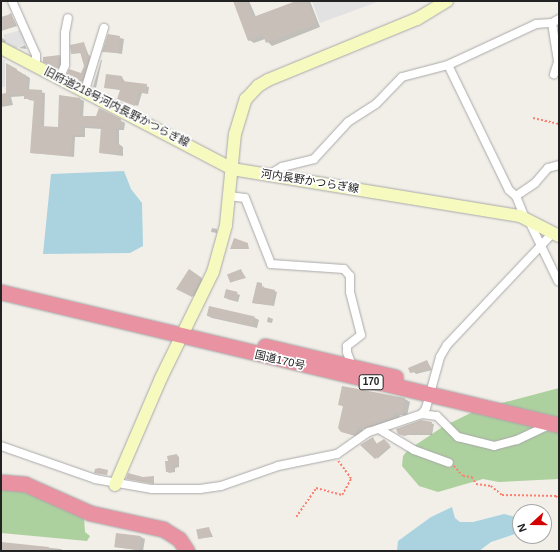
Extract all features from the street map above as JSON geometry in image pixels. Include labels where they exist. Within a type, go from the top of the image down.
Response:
[{"type":"highway","name":"国道170号","points":[[1,284],[184,332],[430,390],[556,422]]},
{"type":"highway","name":"国道170号","points":[[1,292],[184,332],[352,366],[430,390]]},
{"type":"highway","points":[[1,482],[25,484],[90,513],[163,529],[179,539],[187,551]]},
{"type":"street","points":[[12,1],[36,55],[36,65]]},
{"type":"street","points":[[115,484],[161,378],[213,272],[221,249],[229,196],[234,134],[242,107],[258,86],[417,19],[447,1]]},
{"type":"street","points":[[60,77],[65,66],[65,33],[68,18]]},
{"type":"street","points":[[270,174],[282,167],[314,159],[348,122],[376,104],[402,77],[448,64],[536,24],[555,21],[558,62],[554,74]]},
{"type":"street","points":[[85,90],[104,28]]},
{"type":"street","name":"旧府道218号河内長野かつらぎ線","points":[[1,48],[60,77],[232,168]]},
{"type":"street","points":[[448,64],[509,190],[516,196],[558,281]]},
{"type":"street","points":[[516,196],[535,183],[548,168],[559,165]]},
{"type":"street","name":"河内長野かつらぎ線","points":[[232,168],[527,219],[556,234]]},
{"type":"street","points":[[229,196],[245,198],[272,264],[344,269],[350,276],[350,292],[362,335],[347,346],[347,352],[352,366]]},
{"type":"street","points":[[422,414],[426,408],[440,357],[447,345],[541,246],[556,234]]},
{"type":"street","points":[[1,446],[115,484],[152,490],[200,489],[242,480],[278,466],[333,455],[368,432],[422,414],[437,416],[458,437],[494,446],[517,440],[556,422]]},
{"type":"street","points":[[379,428],[414,450],[449,463]]},
{"type":"path","points":[[533,118],[559,124]]},
{"type":"path","points":[[296,517],[316,488],[342,495],[351,482],[350,476],[333,455]]},
{"type":"path","points":[[449,463],[458,468],[463,476],[472,477],[476,484],[491,486],[502,495],[556,496],[559,499]]},
{"type":"green space","points":[[559,388],[559,479],[499,482],[483,479],[438,492],[419,486],[402,466],[403,456],[408,450],[444,426],[479,409]]},
{"type":"green space","points":[[1,487],[26,489],[84,517],[85,532],[90,536],[87,541],[1,533]]},
{"type":"shaded area","points":[[312,1],[380,1],[320,23]]},
{"type":"shaded area","points":[[21,30],[26,44],[9,51],[3,35]]},
{"type":"shaded area","points":[[1,60],[5,60],[5,87],[1,87]]},
{"type":"water","points":[[124,171],[131,189],[142,203],[143,246],[130,253],[43,254],[51,174]]},
{"type":"water","points":[[452,507],[455,518],[460,522],[473,522],[504,514],[512,516],[512,535],[491,542],[479,551],[397,551],[398,541],[431,517]]},
{"type":"building","points":[[233,1],[246,1],[253,17],[296,1],[307,1],[316,24],[266,43],[263,35],[248,41]]},
{"type":"building","points":[[11,13],[15,25],[1,29],[1,20]]},
{"type":"building","points":[[108,34],[120,36],[118,53],[102,52]]},
{"type":"building","points":[[84,42],[87,56],[90,55],[82,82],[67,74],[69,69],[81,73],[84,66],[80,52],[71,54],[70,45]]},
{"type":"building","points":[[60,55],[57,69],[43,62],[43,57]]},
{"type":"building","points":[[6,63],[17,69],[17,73],[26,75],[26,89],[42,90],[41,126],[58,127],[59,95],[80,98],[80,116],[96,116],[99,108],[121,119],[120,129],[116,128],[115,143],[119,143],[119,154],[99,153],[101,127],[81,126],[81,135],[72,135],[71,156],[30,153],[34,99],[24,99],[24,94],[8,95],[10,103],[1,105],[1,94],[6,93]]},
{"type":"building","points":[[106,74],[122,76],[122,81],[147,84],[146,93],[139,92],[135,106],[117,99],[120,90],[104,88]]},
{"type":"building","points":[[234,238],[248,243],[248,249],[230,249]]},
{"type":"building","points":[[189,269],[202,278],[192,297],[176,289]]},
{"type":"building","points":[[241,269],[244,277],[230,283],[227,274]]},
{"type":"building","points":[[257,282],[262,283],[262,287],[275,290],[272,305],[252,303]]},
{"type":"building","points":[[226,289],[238,292],[235,301],[224,298]]},
{"type":"building","points":[[209,306],[255,317],[253,326],[207,316]]},
{"type":"building","points":[[427,360],[431,369],[410,373],[408,368]]},
{"type":"building","points":[[342,386],[405,398],[402,414],[394,412],[393,418],[364,429],[358,426],[356,433],[352,435],[341,432],[338,428],[343,406],[338,405]]},
{"type":"building","points":[[421,420],[432,422],[430,434],[417,433],[404,436],[398,434],[396,429]]},
{"type":"building","points":[[373,437],[376,444],[384,439],[390,445],[375,459],[360,445]]},
{"type":"building","points":[[177,454],[178,464],[173,467],[173,471],[166,472],[165,461],[168,461],[167,456]]},
{"type":"building","points":[[99,468],[108,470],[107,475],[94,473],[95,469]]},
{"type":"building","points":[[128,473],[143,477],[154,476],[154,484],[126,479]]},
{"type":"building","points":[[209,527],[211,537],[198,539],[196,529]]},
{"type":"building","points":[[116,533],[141,536],[139,550],[114,547]]},
{"type":"building","points":[[1,542],[49,547],[49,551],[1,551]]}]
